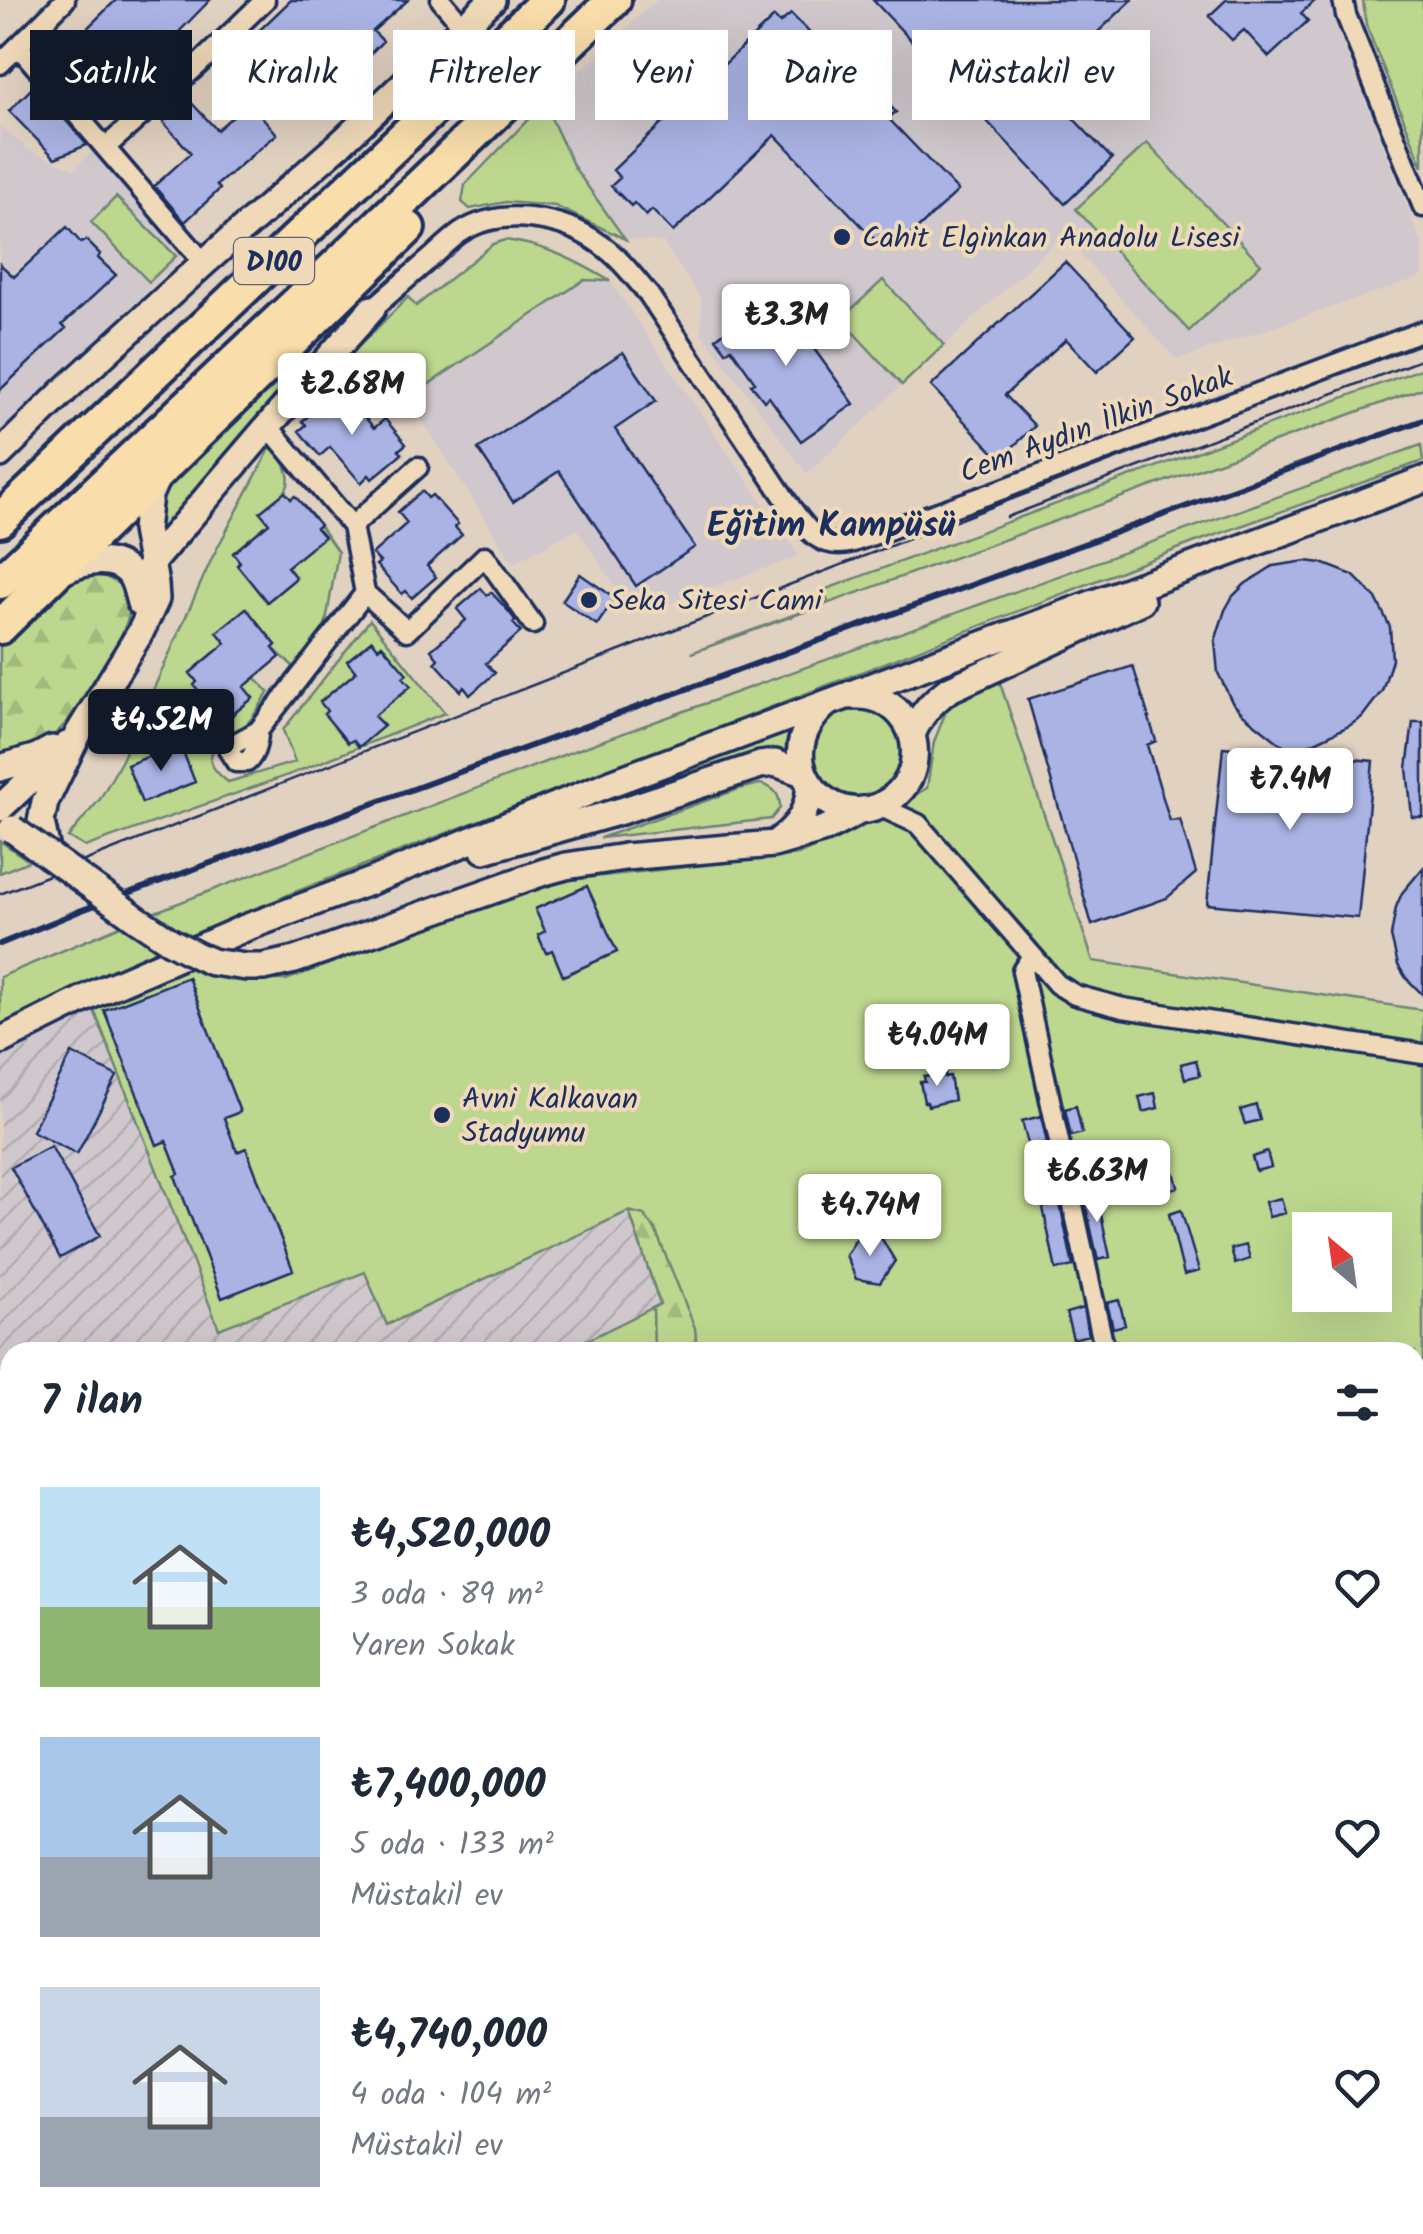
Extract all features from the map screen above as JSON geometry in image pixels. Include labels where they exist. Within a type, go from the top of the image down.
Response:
[{"type":"highway","name":"D100","points":[[0,520],[548,0]]},
{"type":"highway","name":"D100","points":[[575,37],[614,0]]},
{"type":"highway","name":"D100","points":[[0,582],[488,120]]},
{"type":"highway","points":[[0,626],[444,194],[497,120]]},
{"type":"main road","points":[[0,454],[492,0]]},
{"type":"main road","points":[[250,382],[372,309]]},
{"type":"main road","points":[[138,596],[151,564],[372,309]]},
{"type":"main road","points":[[48,854],[41,822],[45,802],[78,734],[140,634],[156,598],[145,530],[149,495],[163,467]]},
{"type":"main road","points":[[0,1041],[98,992],[245,928],[611,783],[1423,480]]},
{"type":"main road","points":[[912,736],[930,705],[948,690],[1170,587],[1261,539]]},
{"type":"main road","points":[[40,585],[78,564],[119,566],[130,574],[138,596],[140,634]]},
{"type":"main road","points":[[0,820],[170,941],[212,962],[263,967],[295,960],[566,866],[774,844],[825,829],[895,796],[908,779],[915,748],[901,714],[866,695],[837,699],[812,716],[803,734],[800,753],[808,803],[794,829],[774,844]]},
{"type":"main road","points":[[0,768],[37,758],[78,734]]},
{"type":"main road","points":[[0,808],[78,734]]},
{"type":"main road","points":[[368,882],[621,811],[760,765],[775,764],[806,778],[827,802],[844,809],[870,808]]},
{"type":"street","points":[[0,64],[65,0]]},
{"type":"street","points":[[106,147],[265,0]]},
{"type":"street","points":[[441,0],[464,27]]},
{"type":"street","points":[[1344,0],[1346,15],[1423,207]]},
{"type":"street","points":[[18,46],[204,263]]},
{"type":"street","name":"Cem Aydın İlkin Sokak","points":[[372,309],[461,232],[480,224],[499,218],[520,218],[576,230],[619,260],[649,295],[808,530],[832,544],[854,542],[995,492],[1423,331]]},
{"type":"street","points":[[268,426],[352,526],[365,593],[407,631],[486,556],[533,624]]},
{"type":"street","points":[[352,526],[418,466]]},
{"type":"street","points":[[258,731],[365,593]]},
{"type":"street","points":[[908,779],[918,824],[1057,984],[1075,995],[1093,1002],[1423,1054]]},
{"type":"street","points":[[870,808],[918,824]]},
{"type":"street","points":[[1032,956],[1022,971],[1103,1342]]},
{"type":"shaded area","points":[[657,0],[1331,0],[1334,21],[1423,247],[1423,276],[1177,360],[1063,235],[807,474],[702,333],[701,299],[663,242],[625,239],[574,167],[552,120],[575,120],[575,75],[595,57],[595,120],[728,120],[728,30],[624,30]]},
{"type":"shaded area","points":[[0,125],[28,150],[74,169],[95,149],[184,255],[0,436]]},
{"type":"shaded area","points":[[584,280],[610,281],[799,556],[635,616],[577,529],[513,563],[408,398]]},
{"type":"shaded area","points":[[94,1010],[219,1329],[365,1272],[388,1325],[629,1211],[660,1305],[584,1342],[0,1342],[0,1058]]},
{"type":"green space","points":[[1363,0],[1423,0],[1423,167],[1366,25]]},
{"type":"green space","points":[[528,120],[552,120],[574,167],[625,239],[555,206],[506,202],[470,209],[462,202],[465,185]]},
{"type":"green space","points":[[1147,143],[1261,264],[1189,331],[1076,209]]},
{"type":"green space","points":[[116,197],[176,256],[149,282],[91,222]]},
{"type":"green space","points":[[505,240],[559,254],[610,281],[584,280],[408,398],[402,391],[383,393],[351,356],[357,348],[408,297],[416,306],[493,244]]},
{"type":"green space","points":[[883,280],[944,345],[902,385],[841,319]]},
{"type":"green space","points":[[336,340],[154,543],[162,483],[251,388]]},
{"type":"green space","points":[[1423,368],[1423,388],[691,653],[828,602],[824,590]]},
{"type":"green space","points":[[1421,445],[1423,461],[1193,543],[290,894],[139,960],[0,1028],[0,977],[137,919],[571,752]]},
{"type":"green space","points":[[271,447],[286,466],[286,490],[261,512],[272,526],[258,532],[233,553],[258,583],[254,586],[260,594],[272,598],[296,578],[285,563],[323,536],[316,528],[319,525],[338,552],[326,622],[316,646],[295,668],[255,627],[259,624],[252,616],[217,632],[228,646],[190,673],[215,703],[211,707],[217,714],[222,711],[229,718],[253,698],[241,684],[252,675],[269,692],[246,725],[214,750],[212,764],[217,772],[228,782],[295,762],[283,730],[370,620],[445,713],[291,774],[85,847],[68,837],[100,799],[122,760],[212,558]]},
{"type":"green space","points":[[80,571],[121,586],[128,598],[125,627],[62,727],[29,748],[0,758],[0,642]]},
{"type":"green space","points":[[998,677],[1093,961],[1423,1010],[1423,1342],[583,1342],[660,1304],[629,1211],[387,1325],[365,1272],[219,1329],[94,1010],[189,968],[233,980],[286,980],[484,906],[566,880],[798,855],[866,824],[927,788],[934,742],[951,698]]},
{"type":"green space","points":[[858,710],[889,723],[902,754],[889,785],[858,798],[827,785],[814,754],[827,723]]},
{"type":"green space","points":[[791,728],[786,752],[762,751],[597,808],[596,804]]},
{"type":"green space","points":[[760,784],[772,789],[779,799],[780,808],[771,819],[600,838],[739,789]]},
{"type":"green space","points":[[0,841],[29,861],[0,873]]},
{"type":"green space","points":[[629,1211],[644,1215],[655,1229],[695,1328],[696,1342],[654,1342],[653,1308],[660,1304]]},
{"type":"building","points":[[116,0],[210,0],[181,30],[85,30]]},
{"type":"building","points":[[291,0],[408,0],[373,31],[260,30]]},
{"type":"building","points":[[873,0],[1132,0],[1100,30],[912,30],[912,41]]},
{"type":"building","points":[[1226,0],[1316,0],[1301,13],[1308,21],[1269,57],[1244,30],[1232,40],[1209,16]]},
{"type":"building","points":[[791,14],[807,30],[760,30],[774,17],[780,23]]},
{"type":"building","points":[[373,31],[383,41],[373,51]]},
{"type":"building","points":[[748,42],[748,120],[890,120],[958,191],[899,246],[891,238],[881,246],[775,135],[673,232],[652,210],[646,216],[611,186],[620,178],[613,170],[666,120],[728,120],[728,61]]},
{"type":"building","points":[[30,90],[30,120],[65,120],[87,145],[55,158],[9,111]]},
{"type":"building","points":[[192,103],[217,130],[228,120],[265,120],[277,134],[217,185],[220,189],[185,222],[154,186],[191,153],[163,122],[192,120]]},
{"type":"building","points":[[986,120],[1075,120],[1112,159],[1065,204]]},
{"type":"building","points":[[67,227],[81,243],[86,240],[116,275],[0,390],[0,264],[14,277]]},
{"type":"building","points":[[1065,262],[1135,337],[1097,372],[1066,339],[1005,395],[1035,426],[1000,459],[931,386]]},
{"type":"building","points":[[770,297],[798,333],[801,331],[854,404],[801,441],[769,397],[764,401],[751,384],[755,382],[731,348],[726,352],[716,338]]},
{"type":"building","points":[[623,352],[656,401],[615,429],[695,547],[636,586],[559,471],[513,502],[478,449]]},
{"type":"building","points":[[344,393],[374,428],[385,419],[406,444],[399,450],[402,454],[372,479],[369,475],[361,483],[330,447],[320,456],[299,431],[306,425],[302,421],[332,397],[335,400]]},
{"type":"building","points":[[422,491],[428,498],[432,495],[458,524],[455,527],[462,535],[427,566],[436,577],[412,598],[406,591],[402,594],[376,565],[380,562],[372,554],[407,523],[398,512]]},
{"type":"building","points":[[285,492],[291,499],[295,496],[320,525],[316,528],[324,537],[287,567],[296,578],[267,602],[237,565],[240,562],[233,553],[269,523],[260,512]]},
{"type":"building","points":[[1306,561],[1353,575],[1376,598],[1390,627],[1392,660],[1382,691],[1362,717],[1292,753],[1232,702],[1218,673],[1215,641],[1225,610],[1245,584],[1273,566]]},
{"type":"building","name":"Seka Sitesi Cami","points":[[580,574],[615,598],[597,625],[562,601]]},
{"type":"building","points":[[481,588],[487,595],[491,592],[521,632],[486,663],[495,673],[470,695],[464,687],[461,691],[435,662],[438,659],[431,650],[466,620],[457,609]]},
{"type":"building","points":[[246,608],[276,645],[273,648],[280,657],[244,687],[253,698],[228,718],[222,711],[218,715],[194,685],[197,682],[190,673],[226,643],[217,632]]},
{"type":"building","points":[[372,640],[378,648],[382,645],[407,674],[403,677],[411,686],[374,716],[384,726],[359,747],[353,740],[348,743],[324,714],[327,711],[320,702],[356,672],[347,661]]},
{"type":"building","points":[[1133,666],[1156,741],[1147,745],[1170,821],[1180,820],[1196,873],[1167,898],[1092,925],[1028,699]]},
{"type":"building","points":[[1413,722],[1423,722],[1423,817],[1412,817],[1407,768]]},
{"type":"building","points":[[180,744],[195,782],[142,803],[127,765]]},
{"type":"building","points":[[1223,747],[1373,761],[1358,918],[1207,904]]},
{"type":"building","points":[[1423,868],[1423,995],[1398,965],[1391,936],[1402,893]]},
{"type":"building","points":[[587,886],[617,952],[563,976],[552,950],[546,953],[538,935],[545,931],[535,909]]},
{"type":"building","points":[[188,977],[240,1112],[224,1118],[237,1152],[246,1148],[293,1270],[222,1298],[175,1176],[179,1174],[166,1141],[157,1145],[104,1010]]},
{"type":"building","points":[[72,1053],[117,1076],[77,1154],[32,1131]]},
{"type":"building","points":[[1196,1060],[1200,1075],[1185,1079],[1181,1064]]},
{"type":"building","points":[[945,1073],[945,1077],[950,1076],[954,1100],[928,1106],[920,1082],[925,1082],[924,1077]]},
{"type":"building","points":[[1155,1093],[1158,1108],[1143,1112],[1139,1097]]},
{"type":"building","points":[[1256,1105],[1260,1120],[1245,1124],[1240,1110]]},
{"type":"building","points":[[1076,1106],[1082,1133],[1071,1136],[1065,1109]]},
{"type":"building","points":[[1041,1116],[1047,1143],[1029,1148],[1022,1121]]},
{"type":"building","points":[[51,1146],[100,1236],[60,1258],[11,1167]]},
{"type":"building","points":[[1267,1152],[1271,1167],[1256,1171],[1252,1157]]},
{"type":"building","points":[[1174,1172],[1178,1187],[1162,1191],[1158,1177]]},
{"type":"building","points":[[1096,1191],[1110,1257],[1098,1260],[1083,1194]]},
{"type":"building","points":[[1281,1198],[1285,1213],[1269,1217],[1265,1202]]},
{"type":"building","points":[[1059,1199],[1073,1266],[1056,1270],[1042,1203]]},
{"type":"building","points":[[1181,1210],[1199,1271],[1184,1275],[1169,1214]]},
{"type":"building","points":[[860,1233],[882,1239],[895,1261],[880,1283],[856,1279],[846,1255]]},
{"type":"building","points":[[1246,1245],[1250,1259],[1235,1264],[1231,1249]]},
{"type":"building","points":[[1119,1300],[1125,1325],[1113,1328],[1107,1303]]},
{"type":"building","points":[[1083,1308],[1088,1335],[1073,1339],[1066,1313]]},
{"type":"tram line","points":[[0,894],[1423,341]]},
{"type":"tram line","points":[[1007,517],[1423,359]]},
{"type":"railway","points":[[0,944],[82,910],[1423,420]]},
{"type":"place","name":"Cahit Elginkan Anadolu Lisesi","points":[[842,237]]},
{"type":"place","name":"Seka Sitesi Cami","points":[[589,600]]},
{"type":"place","name":"Avni Kalkavan Stadyumu","points":[[442,1115]]},
{"type":"district","name":"Eğitim Kampüsü","points":[[831,524]]}]
